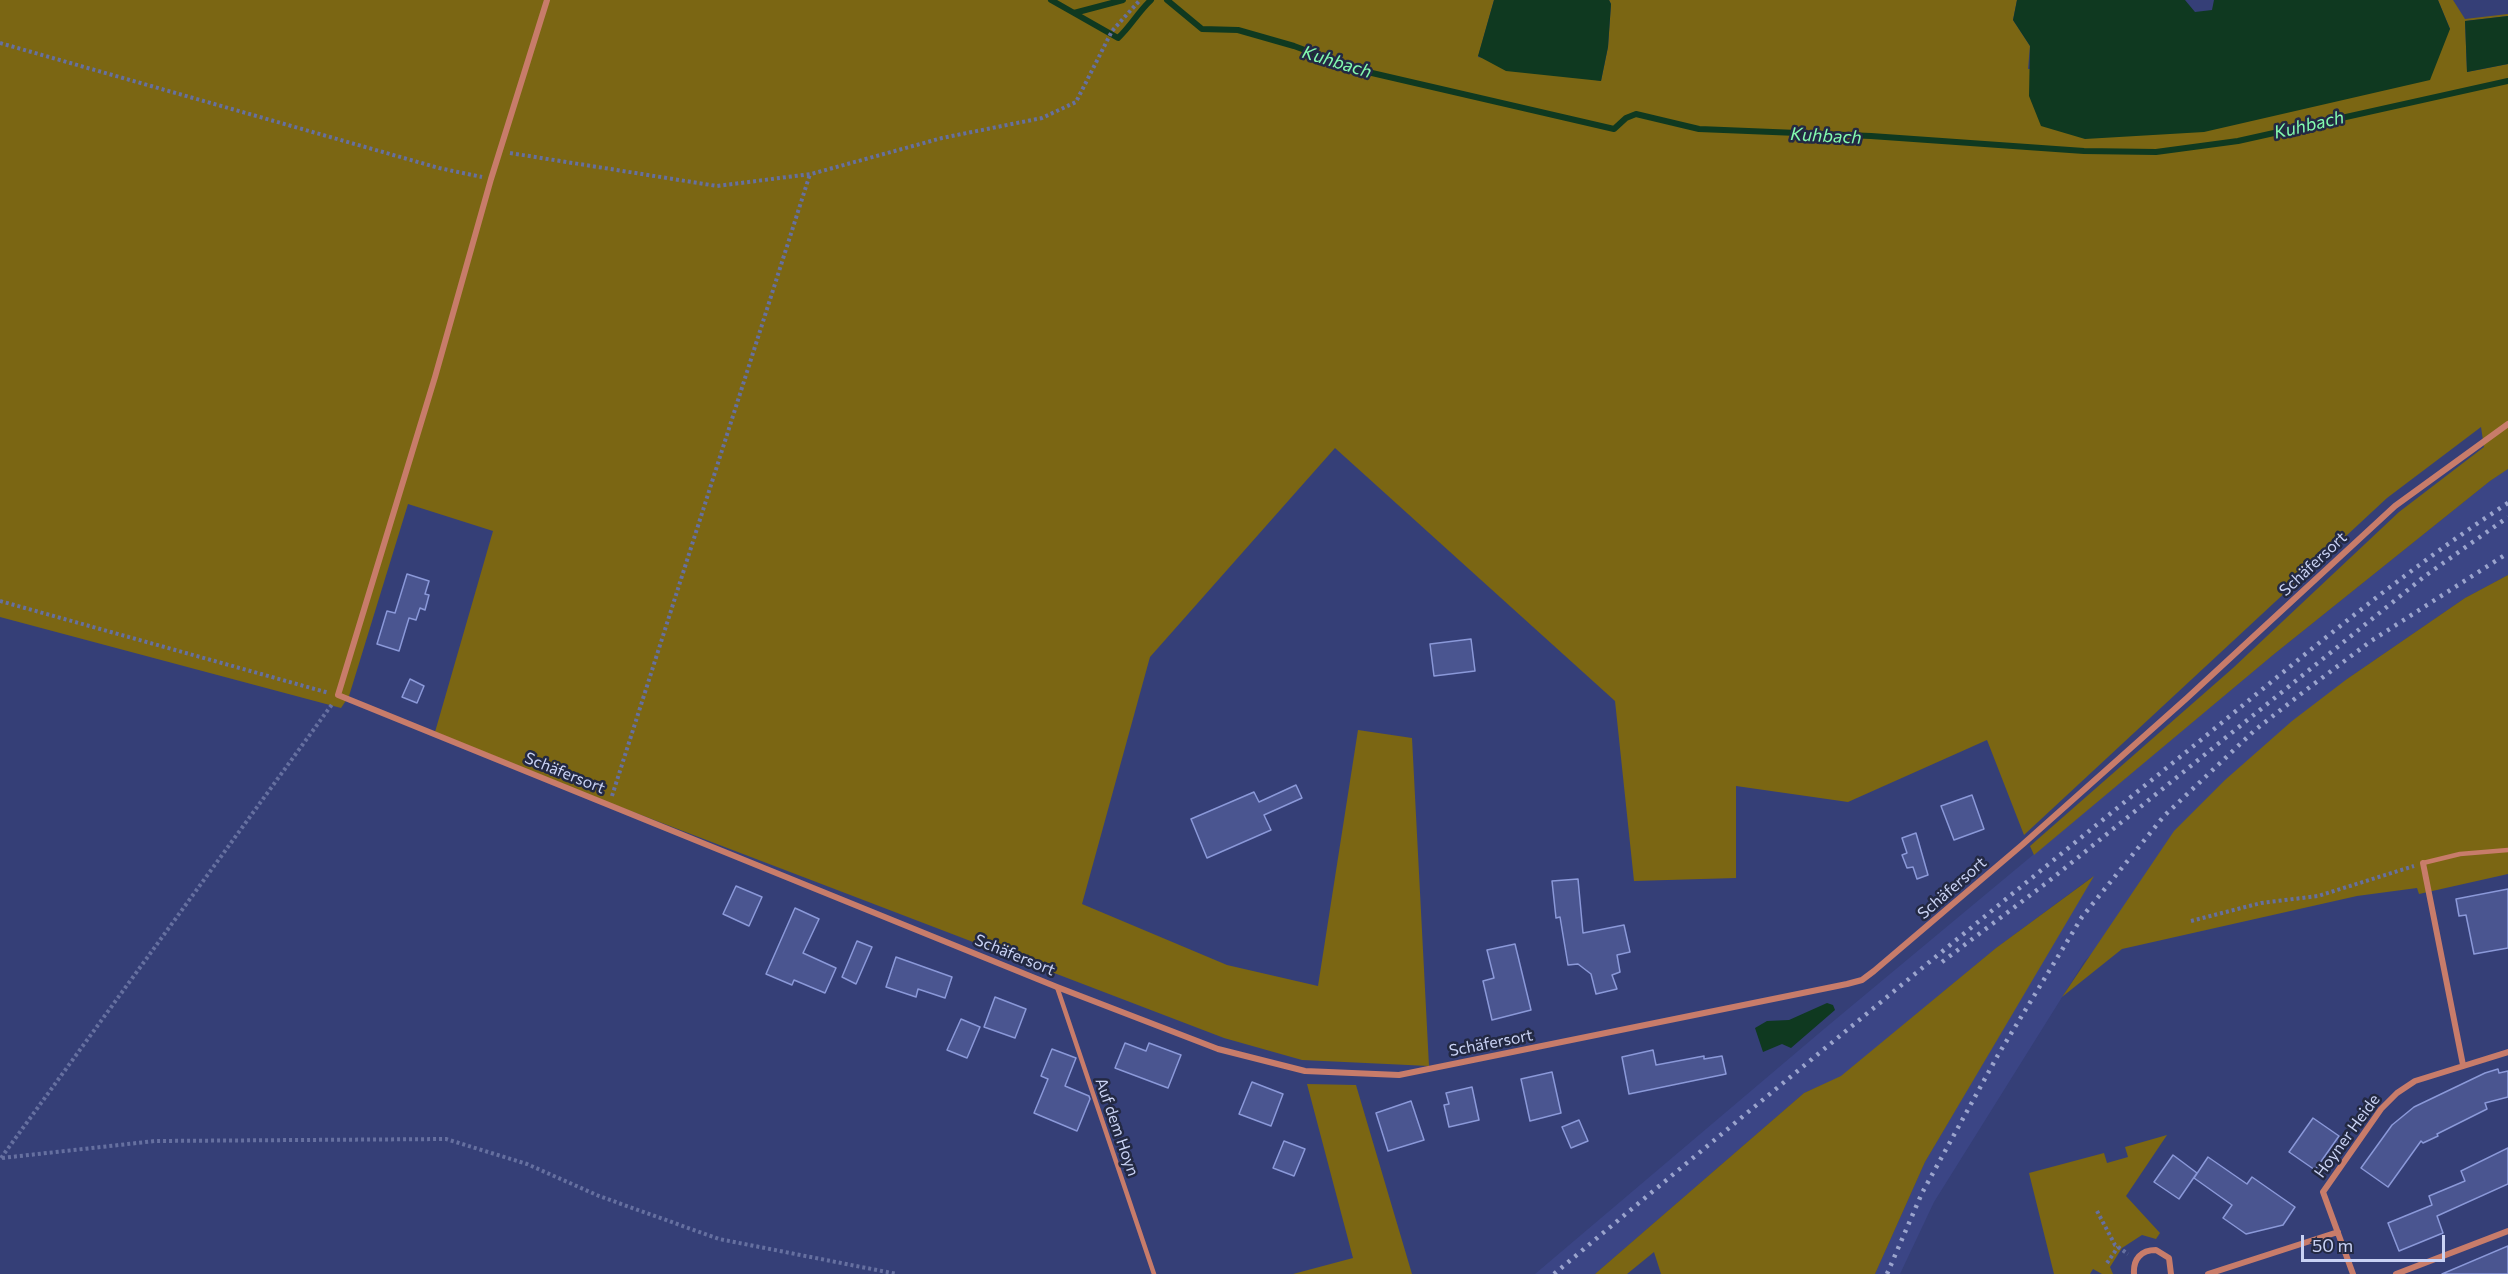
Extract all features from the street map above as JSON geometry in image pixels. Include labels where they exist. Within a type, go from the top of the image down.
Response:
[{"type":"street","points":[[338,695],[435,377],[490,179],[547,0]]},
{"type":"street","name":"Schäfersort","points":[[338,695],[1057,987],[1218,1049],[1305,1071],[1399,1075],[1862,980],[2031,837],[2209,678],[2395,506],[2508,424]]},
{"type":"street","points":[[2422,863],[2463,1065]]},
{"type":"street","name":"Hoyner Heide","points":[[2353,1274],[2323,1192],[2380,1109],[2415,1081],[2508,1052]]},
{"type":"street","points":[[2396,1274],[2508,1231]]},
{"type":"street","points":[[2208,1274],[2338,1232]]},
{"type":"street","points":[[2134,1274],[2136,1259],[2148,1250],[2164,1252],[2169,1258],[2172,1274]]},
{"type":"lane","points":[[2422,863],[2460,854],[2508,850]]},
{"type":"lane","name":"Auf dem Hoyn","points":[[1057,987],[1154,1274]]},
{"type":"path","points":[[500,152],[717,186],[811,174],[942,138],[1042,118],[1076,102],[1106,40],[1138,2]]},
{"type":"path","points":[[0,42],[439,168],[490,179]]},
{"type":"path","points":[[609,805],[811,174]]},
{"type":"path","points":[[0,601],[338,695],[0,1159]]},
{"type":"path","points":[[2191,921],[2261,903],[2318,896],[2422,863]]},
{"type":"path","points":[[0,1159],[155,1142],[446,1139],[527,1164],[599,1196],[719,1239],[897,1274]]},
{"type":"path","points":[[2097,1211],[2118,1247],[2136,1259]]},
{"type":"path","points":[[2107,1263],[2118,1247]]},
{"type":"shaded area","points":[[0,0],[1494,0],[1478,57],[1601,81],[1608,47],[1611,4],[1609,0],[2017,0],[2013,20],[2030,46],[2028,69],[2450,29],[2438,0],[2453,0],[2465,19],[2508,14],[2508,16],[2465,21],[2467,72],[2508,64],[2508,469],[2273,655],[2034,855],[2030,846],[2233,668],[2399,512],[2484,447],[2481,427],[2387,498],[2024,835],[1987,740],[1848,802],[1736,786],[1736,878],[1634,881],[1615,701],[1335,448],[1150,657],[1082,904],[1227,965],[1318,986],[1358,730],[1412,738],[1429,1066],[1302,1060],[1224,1038],[615,805],[435,732],[493,531],[408,504],[349,696],[341,708],[0,617]]},
{"type":"shaded area","points":[[1494,0],[1609,0],[1611,4],[1608,47],[1601,81],[1506,71],[1478,56]]},
{"type":"shaded area","points":[[2017,0],[2185,0],[2195,12],[2212,10],[2214,0],[2438,0],[2450,29],[2430,80],[2204,132],[2085,139],[2041,126],[2029,96],[2030,46],[2013,20]]},
{"type":"shaded area","points":[[2508,16],[2508,64],[2467,72],[2465,21]]},
{"type":"shaded area","points":[[2508,469],[2508,575],[2465,598],[2347,679],[2084,962],[1934,1202],[1900,1274],[1875,1274],[1925,1162],[2092,877],[1996,948],[1841,1077],[1804,1093],[1595,1274],[1535,1274],[1824,1029],[2273,655]]},
{"type":"shaded area","points":[[2508,575],[2508,874],[2419,894],[2417,888],[2357,896],[2122,949],[2062,997],[2174,831],[2225,780],[2292,721],[2347,679],[2465,598]]},
{"type":"shaded area","points":[[2094,876],[1925,1162],[1875,1274],[1661,1274],[1654,1252],[1627,1274],[1595,1274],[1804,1093],[1841,1076],[1996,948]]},
{"type":"shaded area","points":[[1827,1003],[1833,1005],[1835,1010],[1791,1048],[1782,1044],[1763,1052],[1755,1028],[1767,1021],[1789,1020]]},
{"type":"shaded area","points":[[1307,1084],[1356,1085],[1412,1274],[1293,1274],[1353,1258]]},
{"type":"shaded area","points":[[2167,1135],[2126,1196],[2160,1233],[2156,1239],[2142,1235],[2122,1248],[2110,1267],[2113,1274],[2102,1274],[2093,1269],[2090,1274],[2054,1274],[2029,1173],[2104,1153],[2107,1163],[2128,1157],[2125,1147]]},
{"type":"building","points":[[407,574],[429,581],[425,594],[429,595],[425,610],[420,608],[416,620],[409,618],[399,651],[377,644],[387,611],[395,613]]},
{"type":"building","points":[[1471,639],[1475,671],[1434,676],[1430,644]]},
{"type":"building","points":[[410,679],[424,686],[417,703],[402,697]]},
{"type":"building","points":[[1296,785],[1302,798],[1264,815],[1271,830],[1207,858],[1191,819],[1254,792],[1259,802]]},
{"type":"building","points":[[1972,795],[1984,829],[1954,840],[1941,806]]},
{"type":"building","points":[[1916,833],[1928,875],[1917,879],[1913,867],[1907,868],[1902,855],[1907,853],[1902,838]]},
{"type":"building","points":[[1578,879],[1583,933],[1624,925],[1630,952],[1617,955],[1620,972],[1612,975],[1617,989],[1596,994],[1591,974],[1578,964],[1568,965],[1560,917],[1556,918],[1552,881]]},
{"type":"building","points":[[736,886],[762,897],[749,926],[723,914]]},
{"type":"building","points":[[2508,889],[2508,948],[2474,954],[2466,915],[2459,916],[2456,899]]},
{"type":"building","points":[[795,908],[819,919],[803,953],[836,968],[825,993],[794,980],[792,985],[766,974]]},
{"type":"building","points":[[857,941],[872,947],[856,984],[842,977]]},
{"type":"building","points":[[1515,944],[1531,1010],[1492,1020],[1483,981],[1494,978],[1487,950]]},
{"type":"building","points":[[896,957],[952,977],[945,998],[918,989],[916,997],[886,987]]},
{"type":"building","points":[[995,997],[1026,1009],[1015,1038],[984,1027]]},
{"type":"building","points":[[961,1019],[980,1027],[967,1058],[947,1050]]},
{"type":"building","points":[[1125,1043],[1146,1051],[1149,1043],[1181,1055],[1168,1088],[1115,1068]]},
{"type":"building","points":[[1052,1049],[1076,1058],[1065,1086],[1089,1096],[1090,1099],[1077,1131],[1034,1113],[1048,1079],[1041,1076]]},
{"type":"building","points":[[1653,1050],[1656,1065],[1704,1056],[1704,1059],[1722,1056],[1726,1074],[1629,1094],[1622,1057]]},
{"type":"building","points":[[2498,1069],[2499,1073],[2508,1071],[2508,1097],[2485,1103],[2487,1109],[2437,1134],[2438,1136],[2423,1143],[2421,1141],[2388,1187],[2361,1168],[2392,1125],[2414,1107]]},
{"type":"building","points":[[1552,1072],[1561,1113],[1530,1121],[1521,1079]]},
{"type":"building","points":[[1252,1082],[1283,1094],[1271,1126],[1239,1114]]},
{"type":"building","points":[[1472,1087],[1479,1120],[1449,1127],[1444,1105],[1449,1104],[1446,1093]]},
{"type":"building","points":[[1411,1101],[1424,1140],[1388,1151],[1376,1113]]},
{"type":"building","points":[[2313,1118],[2339,1136],[2315,1170],[2289,1152]]},
{"type":"building","points":[[1579,1120],[1588,1141],[1571,1148],[1562,1127]]},
{"type":"building","points":[[1284,1141],[1305,1149],[1294,1176],[1273,1168]]},
{"type":"building","points":[[2508,1148],[2508,1184],[2437,1216],[2443,1233],[2399,1251],[2388,1223],[2432,1205],[2429,1196],[2465,1181],[2461,1171]]},
{"type":"building","points":[[2173,1155],[2197,1173],[2179,1199],[2154,1182]]},
{"type":"building","points":[[2208,1157],[2247,1184],[2252,1177],[2295,1207],[2283,1225],[2246,1234],[2223,1218],[2232,1205],[2194,1178]]},
{"type":"building","points":[[2508,1246],[2508,1274],[2442,1274]]},
{"type":"waterway","points":[[1051,0],[1074,13],[1123,0]]},
{"type":"waterway","points":[[1074,13],[1118,38],[1151,0]]},
{"type":"waterway","name":"Kuhbach","points":[[1167,0],[1202,29],[1238,30],[1294,46],[1359,70],[1614,129],[1626,118],[1636,114],[1699,129],[1871,136],[2084,151],[2156,152],[2238,141],[2508,81]]},
{"type":"railway","points":[[1554,1274],[2325,638],[2415,568],[2508,503]]},
{"type":"railway","points":[[1942,962],[2049,881],[2425,576],[2508,517]]},
{"type":"railway","points":[[1887,1274],[1922,1193],[1998,1055],[2082,917],[2164,816],[2255,730],[2306,690],[2371,641],[2508,553]]}]
